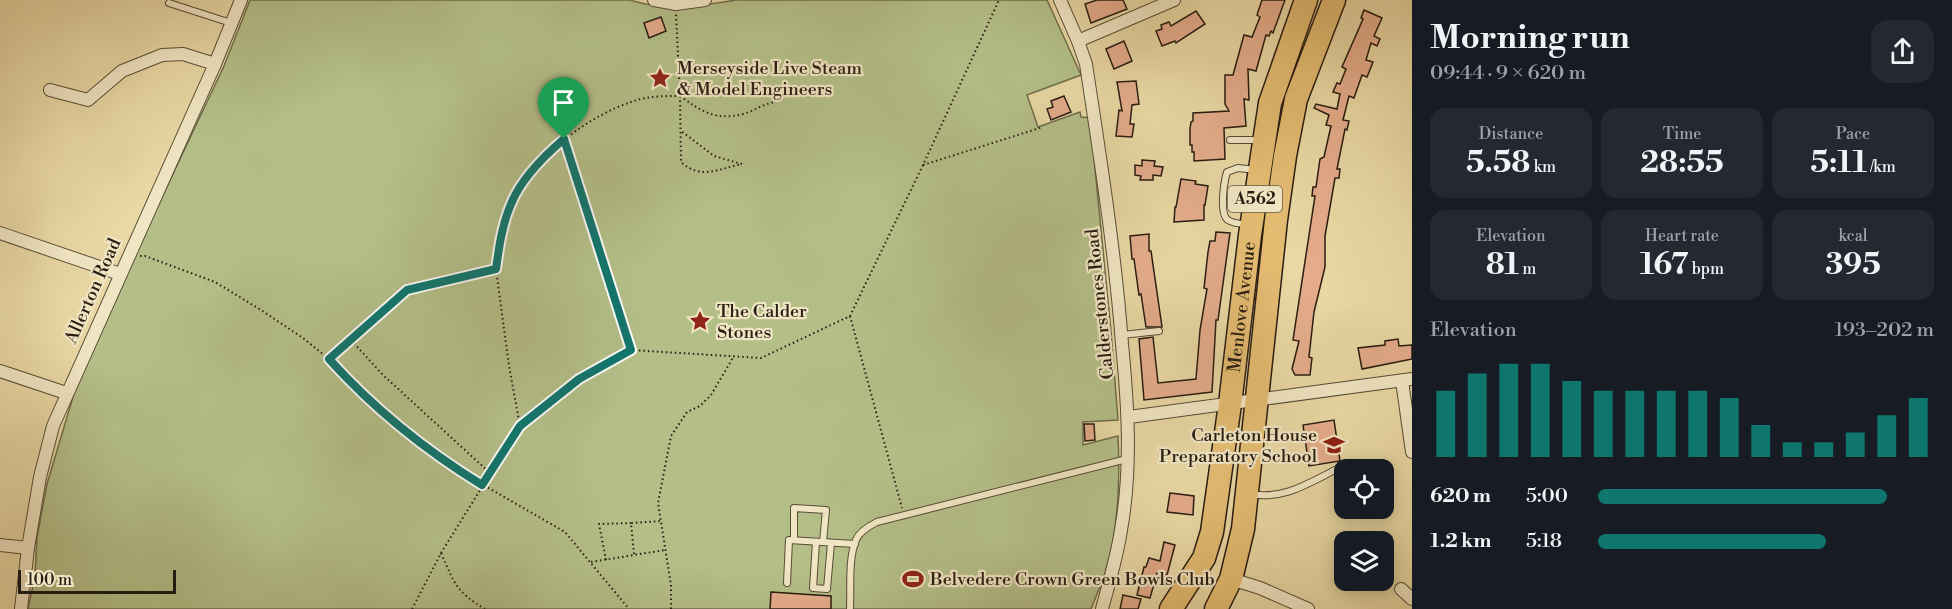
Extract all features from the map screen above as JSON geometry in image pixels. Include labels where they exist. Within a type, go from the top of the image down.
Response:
[{"type":"highway","name":"Menlove Avenue","points":[[1172,609],[1197,570],[1208,546],[1230,404],[1251,225],[1270,103],[1306,0]]},
{"type":"highway","name":"Menlove Avenue","points":[[1216,609],[1231,579],[1239,549],[1276,220],[1296,99],[1334,0]]},
{"type":"street","name":"Allerton Road","points":[[21,609],[40,477],[53,426],[215,64],[241,0]]},
{"type":"street","points":[[654,0],[681,2],[705,0]]},
{"type":"street","name":"Calderstones Road","points":[[1060,0],[1086,64],[1110,223],[1129,417],[1122,527],[1102,609]]},
{"type":"street","points":[[1078,41],[1174,0]]},
{"type":"street","points":[[50,90],[88,100],[122,71],[162,55],[183,54],[215,64]]},
{"type":"street","points":[[0,233],[120,274]]},
{"type":"street","points":[[0,371],[66,393]]},
{"type":"street","points":[[1129,417],[1257,402],[1407,380],[1412,452]]},
{"type":"street","points":[[0,545],[28,548]]},
{"type":"street","points":[[1231,579],[1260,588],[1308,609]]},
{"type":"street","points":[[1401,589],[1412,599]]},
{"type":"lane","points":[[169,3],[232,23]]},
{"type":"lane","points":[[1230,140],[1264,140]]},
{"type":"lane","points":[[1251,225],[1229,221],[1225,218],[1223,212],[1225,178],[1227,172],[1233,169],[1259,171]]},
{"type":"lane","points":[[1122,335],[1159,332]]},
{"type":"lane","points":[[850,608],[856,539],[866,528],[877,522],[1128,459]]},
{"type":"lane","points":[[1247,493],[1265,496],[1282,495],[1334,470]]},
{"type":"lane","points":[[794,540],[794,508],[826,510],[827,589],[813,588],[816,542]]},
{"type":"lane","points":[[787,583],[789,540],[855,544]]},
{"type":"path","points":[[412,609],[441,553],[520,426],[579,379],[631,350],[761,358],[850,316],[999,0]]},
{"type":"path","points":[[680,130],[714,156],[742,164],[701,173],[690,170],[681,162],[680,130],[680,96],[681,2]]},
{"type":"path","points":[[520,426],[509,366],[496,269],[502,234],[511,204],[527,178],[550,151],[564,139],[621,105],[636,100],[658,96],[680,96],[702,112],[723,117],[744,114],[775,102]]},
{"type":"path","points":[[923,165],[1043,127]]},
{"type":"path","points":[[564,139],[631,350]]},
{"type":"path","points":[[128,256],[145,256],[215,282],[303,338],[329,359],[390,419],[440,460],[565,532],[629,609]]},
{"type":"path","points":[[329,359],[407,290],[496,269]]},
{"type":"path","points":[[850,316],[904,516]]},
{"type":"path","points":[[351,340],[383,375],[490,473]]},
{"type":"path","points":[[671,609],[671,585],[658,503],[671,436],[687,412],[700,406],[711,395],[734,356]]},
{"type":"path","points":[[606,560],[599,524],[660,521]]},
{"type":"path","points":[[631,524],[634,555]]},
{"type":"path","points":[[590,562],[665,550]]},
{"type":"path","points":[[441,553],[457,588],[468,599],[485,609]]},
{"type":"green space","points":[[250,0],[630,0],[656,5],[696,6],[736,0],[1047,0],[1081,75],[1027,95],[1038,127],[1080,112],[1081,117],[1090,118],[1118,420],[1083,422],[1083,445],[1118,436],[1119,487],[1114,538],[1106,570],[1091,609],[28,609],[35,576],[37,537],[47,484],[73,397],[92,345],[224,66]]},
{"type":"building","points":[[1097,0],[1123,0],[1127,9],[1091,23],[1085,4]]},
{"type":"building","points":[[1262,0],[1285,0],[1273,33],[1271,31],[1269,36],[1266,35],[1256,71],[1248,69],[1249,100],[1244,99],[1246,126],[1224,128],[1225,159],[1194,161],[1194,152],[1190,145],[1193,113],[1229,111],[1225,104],[1225,75],[1233,75],[1244,35],[1252,37],[1260,17],[1257,15]]},
{"type":"building","points":[[1364,10],[1382,18],[1374,36],[1380,39],[1377,46],[1371,43],[1366,60],[1373,62],[1367,77],[1362,75],[1354,98],[1349,96],[1343,120],[1349,121],[1347,130],[1345,129],[1337,169],[1340,169],[1339,178],[1335,178],[1325,236],[1325,267],[1314,312],[1309,357],[1312,358],[1310,375],[1295,375],[1292,369],[1299,341],[1293,340],[1315,196],[1312,196],[1313,187],[1316,187],[1320,159],[1324,157],[1331,126],[1326,125],[1329,115],[1314,108],[1316,104],[1337,109],[1340,94],[1333,92],[1337,83],[1340,84],[1346,69],[1342,67],[1363,19],[1361,18]]},
{"type":"building","points":[[1196,11],[1205,24],[1176,43],[1175,41],[1162,46],[1156,31],[1162,29],[1161,25],[1169,22],[1171,26]]},
{"type":"building","points":[[661,17],[666,31],[649,38],[644,23]]},
{"type":"building","points":[[1124,41],[1132,61],[1114,69],[1106,49]]},
{"type":"building","points":[[1136,81],[1139,104],[1132,105],[1130,124],[1134,124],[1132,137],[1116,136],[1119,110],[1122,111],[1117,82]]},
{"type":"building","points":[[1064,96],[1071,112],[1051,120],[1047,109],[1053,107],[1051,101]]},
{"type":"building","points":[[1142,160],[1155,161],[1154,166],[1163,167],[1161,176],[1153,175],[1153,180],[1140,180],[1141,176],[1135,175],[1135,165],[1142,166]]},
{"type":"building","points":[[1181,179],[1196,181],[1195,184],[1208,186],[1204,220],[1174,222]]},
{"type":"building","points":[[1216,232],[1230,233],[1218,320],[1216,320],[1212,392],[1144,400],[1139,339],[1153,337],[1158,383],[1196,379],[1200,330],[1207,289],[1204,288],[1208,252],[1210,241],[1215,241]]},
{"type":"building","points":[[1149,234],[1149,251],[1151,251],[1162,327],[1146,327],[1134,259],[1132,259],[1130,236]]},
{"type":"building","points":[[1398,339],[1399,346],[1412,345],[1412,359],[1362,369],[1358,348],[1385,345],[1385,341]]},
{"type":"building","name":"Carleton House Preparatory School","points":[[1334,420],[1340,459],[1309,466],[1303,425]]},
{"type":"building","points":[[1084,424],[1094,424],[1095,440],[1085,441]]},
{"type":"building","points":[[1170,493],[1194,496],[1193,515],[1167,512]]},
{"type":"building","points":[[1164,542],[1175,545],[1167,575],[1157,573],[1150,598],[1137,595],[1144,567],[1149,558],[1160,561]]},
{"type":"building","points":[[771,592],[831,596],[831,609],[770,609]]},
{"type":"building","points":[[1123,595],[1141,599],[1138,609],[1120,609]]},
{"type":"place","name":"Merseyside Live Steam & Model Engineers","points":[[660,78]]},
{"type":"place","name":"The Calder Stones","points":[[700,321]]},
{"type":"place","name":"Carleton House Preparatory School","points":[[1334,445]]},
{"type":"place","name":"Belvedere Crown Green Bowls Club","points":[[913,579]]},
{"type":"route","points":[[564,139],[631,350],[579,379],[520,426],[482,485],[440,460],[390,419],[329,359],[407,290],[496,269],[502,234],[511,204],[527,178],[550,151],[564,139]]}]
